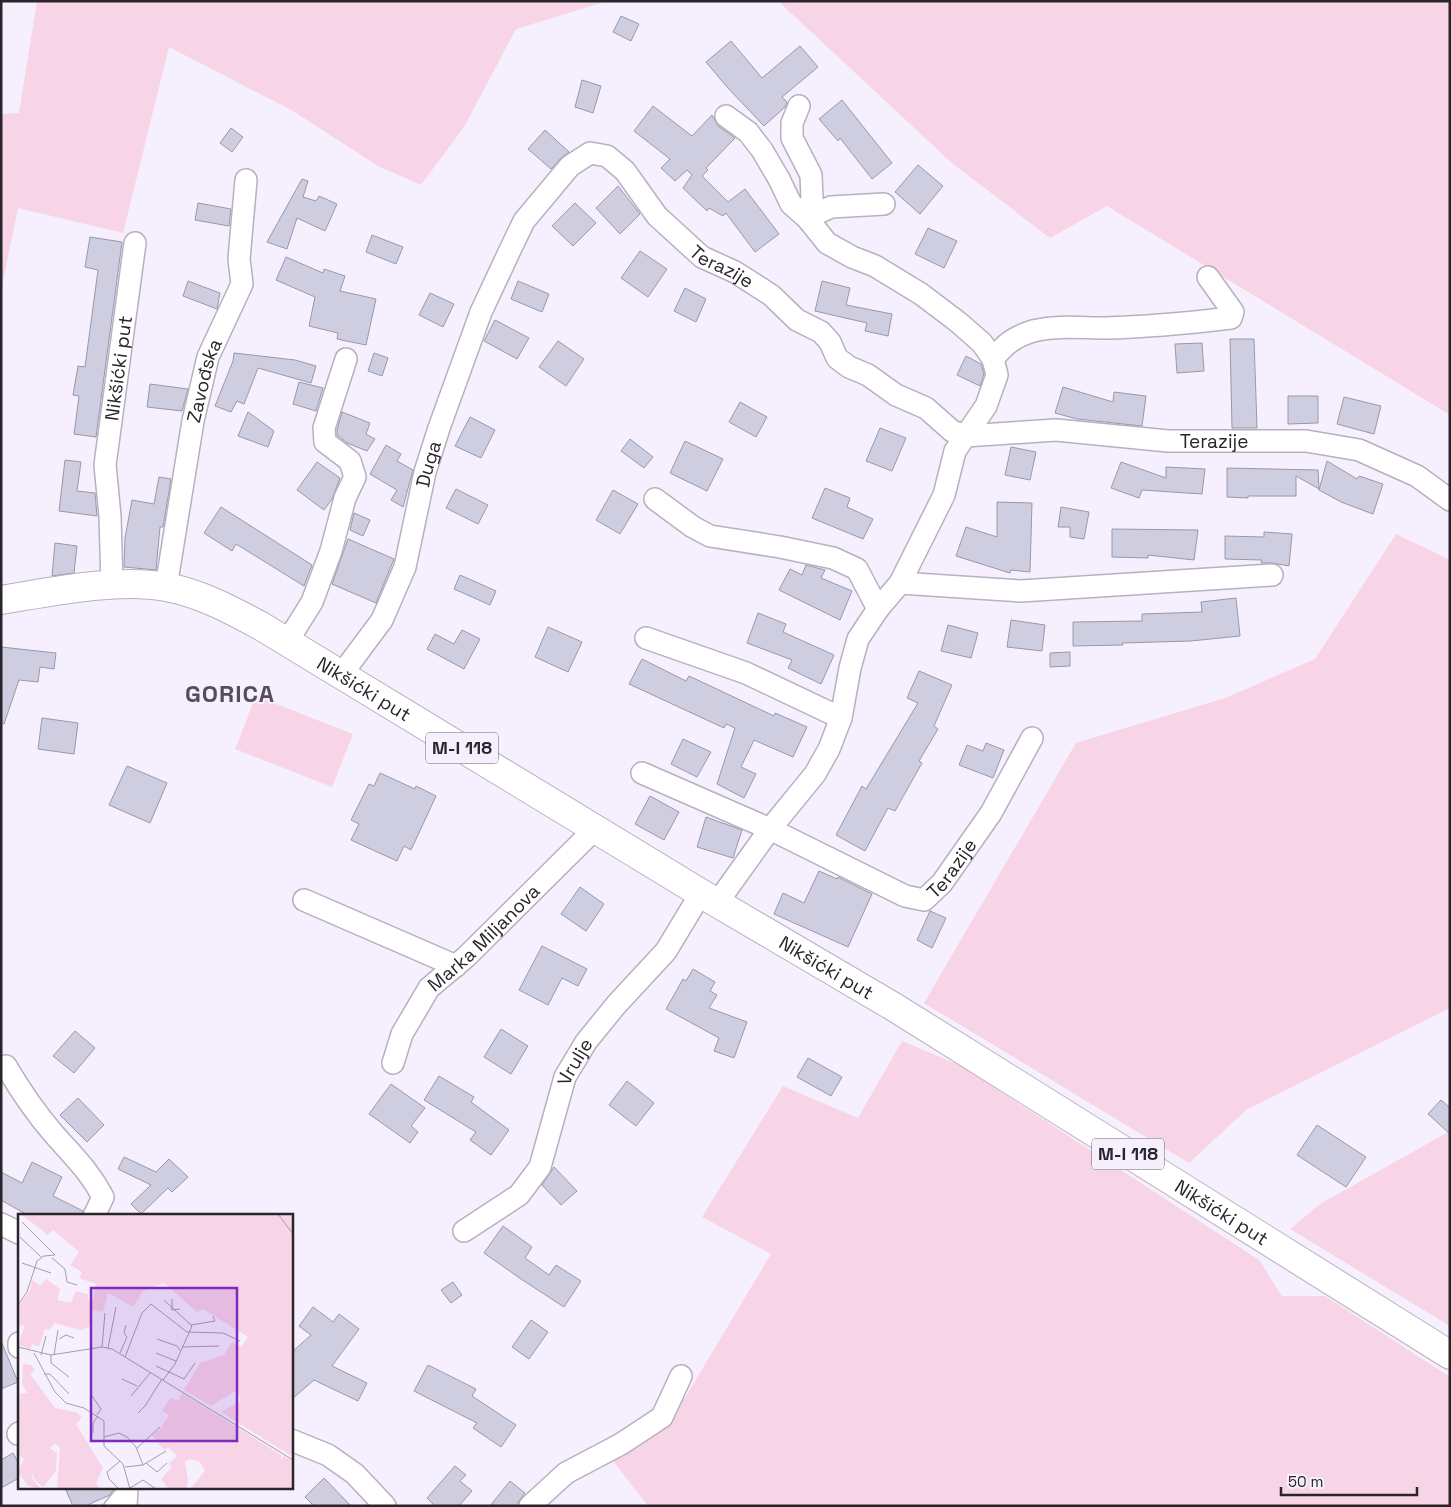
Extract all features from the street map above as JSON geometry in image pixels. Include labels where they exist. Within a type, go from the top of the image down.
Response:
[{"type":"main road","name":"Nikšićki put","points":[[1,600],[112,585],[166,587],[210,600],[261,626],[709,898],[894,1007],[1450,1355]]},
{"type":"street","points":[[799,106],[792,123],[792,138],[811,176],[812,198],[807,218]]},
{"type":"street","points":[[709,898],[770,829],[815,774],[829,749],[841,718],[850,668],[858,639],[878,609],[900,583],[944,495],[954,452],[986,406],[997,375],[993,358],[982,343],[958,322],[921,294],[875,266],[852,257],[827,243],[807,218],[791,204],[762,150],[748,132],[726,116]]},
{"type":"street","name":"Terazije","points":[[511,248],[524,222],[570,166],[590,153],[607,156],[625,171],[657,216],[702,257],[735,272],[771,295],[797,320],[821,332],[830,342],[837,358],[849,367],[868,375],[896,394],[926,408],[952,431],[965,436],[1056,430],[1168,440],[1306,441],[1359,450],[1417,476],[1450,500]]},
{"type":"street","name":"Zavođska","points":[[166,587],[193,421],[208,357],[242,284],[239,259],[246,180]]},
{"type":"street","points":[[807,218],[831,207],[884,204]]},
{"type":"street","name":"Nikšićki put","points":[[112,585],[110,516],[105,465],[135,243]]},
{"type":"street","name":"Duga","points":[[341,675],[382,620],[405,567],[415,513],[438,428],[481,312],[511,248]]},
{"type":"street","points":[[993,358],[1006,342],[1033,331],[1072,326],[1104,328],[1192,323],[1230,318],[1233,312],[1208,278]]},
{"type":"street","points":[[287,642],[312,602],[331,551],[346,498],[355,477],[350,461],[325,442],[324,428],[346,359]]},
{"type":"street","points":[[655,499],[693,527],[710,536],[833,558],[857,570],[878,609]]},
{"type":"street","points":[[900,583],[1021,591],[1272,575]]},
{"type":"street","points":[[646,638],[746,673],[841,718]]},
{"type":"street","name":"Terazije","points":[[642,773],[770,829],[905,896],[924,900],[942,883],[991,813],[1032,738]]},
{"type":"street","name":"Marka Miljanova","points":[[393,1063],[402,1034],[429,988],[456,966],[596,828]]},
{"type":"street","name":"Vrulje","points":[[464,1231],[519,1195],[540,1167],[565,1077],[586,1042],[616,1005],[666,951],[709,898]]},
{"type":"street","points":[[304,900],[456,966]]},
{"type":"street","points":[[6,1066],[27,1100],[53,1134],[93,1178],[103,1197],[95,1214]]},
{"type":"street","points":[[1,1224],[18,1232]]},
{"type":"street","points":[[530,1506],[566,1473],[621,1444],[662,1417],[681,1376]]},
{"type":"street","points":[[292,1440],[328,1455],[355,1474],[385,1506]]},
{"type":"street","points":[[126,1490],[126,1506]]},
{"type":"lane","points":[[110,1506],[124,1490]]},
{"type":"shaded area","points":[[37,1],[608,1],[516,29],[464,127],[421,185],[378,166],[293,111],[169,47],[123,233],[18,208],[1,291],[1,114],[19,113]]},
{"type":"shaded area","points":[[778,1],[1450,1],[1450,415],[1107,206],[1050,238],[953,164]]},
{"type":"shaded area","points":[[1396,534],[1450,560],[1450,1008],[1246,1110],[1189,1163],[924,1003],[1076,743],[1225,698],[1315,659]]},
{"type":"shaded area","points":[[256,696],[353,734],[332,787],[235,749]]},
{"type":"shaded area","points":[[902,1041],[961,1066],[1259,1260],[1282,1296],[1325,1296],[1450,1377],[1450,1506],[648,1506],[606,1452],[662,1417],[673,1392],[685,1398],[771,1254],[702,1217],[783,1086],[858,1118]]},
{"type":"shaded area","points":[[1450,1131],[1450,1326],[1290,1229],[1320,1204]]},
{"type":"building","points":[[621,16],[639,24],[631,41],[613,32]]},
{"type":"building","points":[[731,41],[762,78],[800,46],[818,67],[782,97],[787,102],[785,107],[764,126],[706,62]]},
{"type":"building","points":[[582,80],[601,86],[593,113],[575,107]]},
{"type":"building","points":[[842,100],[892,163],[872,179],[840,138],[838,141],[819,119]]},
{"type":"building","points":[[653,106],[692,136],[712,115],[718,126],[735,138],[706,168],[708,170],[702,176],[728,202],[745,189],[779,234],[755,252],[726,213],[723,216],[709,208],[707,211],[683,188],[692,175],[687,170],[675,181],[661,168],[670,159],[634,131]]},
{"type":"building","points":[[231,128],[243,137],[232,152],[220,143]]},
{"type":"building","points":[[545,130],[569,152],[551,169],[528,149]]},
{"type":"building","points":[[918,165],[943,186],[920,214],[895,192]]},
{"type":"building","points":[[302,179],[308,181],[303,197],[316,201],[319,196],[337,204],[325,231],[297,218],[287,249],[267,242]]},
{"type":"building","points":[[618,186],[640,214],[620,234],[596,208]]},
{"type":"building","points":[[198,203],[231,209],[229,226],[195,220]]},
{"type":"building","points":[[575,203],[596,223],[573,246],[552,226]]},
{"type":"building","points":[[928,228],[957,241],[944,268],[915,254]]},
{"type":"building","points":[[372,235],[403,247],[396,264],[366,252]]},
{"type":"building","points":[[90,237],[122,242],[96,437],[74,434],[79,396],[73,395],[78,366],[85,367],[98,270],[85,267]]},
{"type":"building","points":[[640,251],[667,269],[648,297],[621,278]]},
{"type":"building","points":[[286,257],[323,273],[324,269],[345,276],[340,291],[376,299],[366,345],[337,339],[338,333],[309,326],[315,297],[276,280]]},
{"type":"building","points":[[188,281],[220,293],[217,309],[183,296]]},
{"type":"building","points":[[518,281],[549,294],[542,312],[511,299]]},
{"type":"building","points":[[822,281],[850,288],[846,305],[892,314],[888,336],[865,331],[867,323],[815,311]]},
{"type":"building","points":[[685,288],[706,299],[696,322],[674,311]]},
{"type":"building","points":[[430,293],[454,304],[443,327],[419,315]]},
{"type":"building","points":[[495,320],[529,338],[517,359],[484,341]]},
{"type":"building","points":[[1230,339],[1254,339],[1257,428],[1232,428]]},
{"type":"building","points":[[558,341],[584,359],[566,386],[539,367]]},
{"type":"building","points":[[1202,343],[1204,371],[1177,373],[1175,344]]},
{"type":"building","points":[[234,353],[295,360],[316,366],[311,383],[258,368],[244,404],[237,401],[231,412],[215,406],[233,361]]},
{"type":"building","points":[[374,353],[388,358],[382,376],[368,371]]},
{"type":"building","points":[[966,356],[981,364],[984,374],[980,386],[957,375]]},
{"type":"building","points":[[299,382],[323,388],[316,411],[293,404]]},
{"type":"building","points":[[150,384],[188,389],[182,411],[147,407]]},
{"type":"building","points":[[1063,387],[1113,402],[1114,392],[1146,396],[1142,426],[1077,419],[1055,413]]},
{"type":"building","points":[[1288,396],[1318,396],[1318,423],[1288,424]]},
{"type":"building","points":[[1344,397],[1381,406],[1374,434],[1337,424]]},
{"type":"building","points":[[740,402],[767,417],[756,437],[729,422]]},
{"type":"building","points":[[248,412],[274,431],[268,447],[238,436]]},
{"type":"building","points":[[342,412],[370,423],[366,434],[375,439],[367,451],[347,443],[337,435]]},
{"type":"building","points":[[470,417],[495,430],[481,458],[455,446]]},
{"type":"building","points":[[880,428],[906,438],[892,471],[866,461]]},
{"type":"building","points":[[630,439],[653,457],[644,468],[621,451]]},
{"type":"building","points":[[685,441],[723,459],[707,491],[670,473]]},
{"type":"building","points":[[386,445],[401,454],[397,461],[413,470],[403,507],[391,500],[397,490],[370,474]]},
{"type":"building","points":[[1011,447],[1036,452],[1030,480],[1005,475]]},
{"type":"building","points":[[65,460],[81,462],[77,491],[95,493],[97,516],[59,511]]},
{"type":"building","points":[[1327,461],[1357,479],[1359,476],[1383,484],[1373,514],[1341,502],[1319,490]]},
{"type":"building","points":[[317,462],[340,478],[332,499],[324,510],[297,490]]},
{"type":"building","points":[[1121,462],[1166,478],[1166,467],[1205,469],[1202,494],[1142,490],[1139,498],[1111,488]]},
{"type":"building","points":[[1227,468],[1318,470],[1319,489],[1296,476],[1296,496],[1227,497]]},
{"type":"building","points":[[159,477],[171,479],[163,527],[160,527],[156,570],[124,567],[125,538],[132,500],[154,504]]},
{"type":"building","points":[[825,488],[850,498],[847,507],[873,519],[863,539],[812,518]]},
{"type":"building","points":[[456,489],[488,505],[478,524],[446,508]]},
{"type":"building","points":[[613,490],[638,504],[620,534],[596,520]]},
{"type":"building","points":[[997,502],[1032,503],[1030,572],[1011,570],[1010,573],[956,556],[966,527],[997,537]]},
{"type":"building","points":[[221,507],[312,565],[304,586],[236,544],[232,551],[204,533]]},
{"type":"building","points":[[1061,507],[1089,512],[1084,539],[1070,537],[1070,527],[1058,527]]},
{"type":"building","points":[[354,513],[370,520],[363,536],[350,530]]},
{"type":"building","points":[[1112,529],[1198,530],[1194,560],[1148,555],[1148,558],[1112,557]]},
{"type":"building","points":[[1264,532],[1292,534],[1289,566],[1261,563],[1262,560],[1225,559],[1225,536],[1264,537]]},
{"type":"building","points":[[348,539],[394,559],[376,603],[332,584]]},
{"type":"building","points":[[55,543],[77,546],[74,573],[52,576]]},
{"type":"building","points":[[806,565],[825,570],[821,578],[852,591],[840,620],[779,590],[790,569],[802,575]]},
{"type":"building","points":[[460,575],[496,591],[490,605],[454,589]]},
{"type":"building","points":[[1236,598],[1240,636],[1191,641],[1073,646],[1073,622],[1142,621],[1142,614],[1202,612],[1201,602]]},
{"type":"building","points":[[758,613],[786,624],[783,632],[834,655],[821,684],[788,668],[792,660],[747,643]]},
{"type":"building","points":[[1011,620],[1045,625],[1042,651],[1007,647]]},
{"type":"building","points":[[948,625],[978,633],[971,658],[941,651]]},
{"type":"building","points":[[548,627],[582,642],[568,672],[535,657]]},
{"type":"building","points":[[462,630],[480,639],[464,669],[427,649],[435,634],[454,644]]},
{"type":"building","points":[[1,647],[56,653],[54,669],[40,667],[38,682],[19,680],[4,724],[1,723]]},
{"type":"building","points":[[1070,652],[1070,666],[1050,667],[1050,653]]},
{"type":"building","points":[[642,659],[686,681],[689,676],[774,716],[775,713],[807,727],[793,757],[754,740],[741,767],[756,774],[744,798],[717,784],[735,728],[726,724],[724,728],[629,684]]},
{"type":"building","points":[[919,671],[952,685],[934,726],[938,729],[919,761],[922,763],[895,811],[888,808],[865,851],[836,835],[862,786],[866,789],[918,703],[907,698]]},
{"type":"building","points":[[42,718],[78,723],[74,754],[38,749]]},
{"type":"building","points":[[683,739],[711,752],[697,777],[671,764]]},
{"type":"building","points":[[986,743],[1004,750],[993,778],[959,765],[967,745],[983,751]]},
{"type":"building","points":[[127,766],[167,783],[150,823],[109,805]]},
{"type":"building","points":[[380,773],[415,789],[416,786],[436,796],[411,850],[404,846],[397,861],[351,840],[359,824],[351,820],[369,784],[374,786]]},
{"type":"building","points":[[650,796],[679,812],[664,840],[635,824]]},
{"type":"building","points":[[706,817],[742,830],[733,858],[697,847]]},
{"type":"building","points":[[819,871],[837,879],[838,877],[872,894],[848,947],[774,914],[783,893],[804,903]]},
{"type":"building","points":[[580,887],[604,904],[586,931],[561,914]]},
{"type":"building","points":[[930,911],[946,918],[932,948],[917,940]]},
{"type":"building","points":[[542,946],[587,969],[578,986],[562,978],[548,1005],[519,990]]},
{"type":"building","points":[[693,969],[715,982],[710,991],[717,995],[709,1008],[747,1022],[734,1058],[714,1051],[719,1038],[666,1009],[683,979],[686,981]]},
{"type":"building","points":[[501,1029],[528,1046],[511,1074],[484,1057]]},
{"type":"building","points":[[75,1031],[95,1048],[74,1073],[53,1056]]},
{"type":"building","points":[[808,1058],[842,1077],[831,1096],[797,1077]]},
{"type":"building","points":[[439,1076],[474,1097],[471,1102],[509,1130],[491,1155],[470,1140],[476,1132],[424,1100]]},
{"type":"building","points":[[627,1081],[654,1103],[636,1126],[609,1105]]},
{"type":"building","points":[[391,1084],[425,1108],[411,1126],[418,1132],[410,1143],[369,1114]]},
{"type":"building","points":[[78,1098],[104,1125],[87,1142],[60,1115]]},
{"type":"building","points":[[1441,1100],[1450,1108],[1450,1134],[1428,1114]]},
{"type":"building","points":[[1317,1125],[1366,1157],[1346,1187],[1297,1155]]},
{"type":"building","points":[[124,1157],[156,1172],[169,1159],[188,1177],[172,1192],[168,1188],[141,1214],[131,1204],[151,1185],[118,1169]]},
{"type":"building","points":[[32,1162],[62,1177],[53,1196],[83,1211],[82,1214],[26,1214],[1,1200],[1,1172],[22,1183]]},
{"type":"building","points":[[554,1167],[577,1191],[561,1205],[542,1185]]},
{"type":"building","points":[[503,1226],[532,1247],[525,1258],[549,1275],[556,1265],[581,1281],[564,1307],[484,1253]]},
{"type":"building","points":[[453,1282],[462,1295],[451,1303],[441,1290]]},
{"type":"building","points":[[313,1307],[333,1322],[339,1314],[359,1329],[332,1366],[367,1383],[358,1401],[314,1380],[292,1399],[292,1352],[311,1335],[299,1326]]},
{"type":"building","points":[[531,1320],[548,1332],[529,1359],[512,1347]]},
{"type":"building","points":[[1,1341],[18,1382],[1,1389]]},
{"type":"building","points":[[428,1365],[476,1389],[472,1396],[516,1425],[501,1447],[473,1428],[477,1423],[414,1391]]},
{"type":"building","points":[[13,1453],[18,1462],[18,1479],[1,1488],[1,1460]]},
{"type":"building","points":[[455,1466],[466,1475],[460,1481],[472,1491],[459,1506],[435,1506],[427,1498]]},
{"type":"building","points":[[324,1478],[351,1506],[314,1506],[305,1497]]},
{"type":"building","points":[[510,1481],[525,1493],[518,1502],[518,1506],[490,1506]]},
{"type":"building","points":[[66,1490],[113,1490],[110,1495],[85,1506],[73,1506]]},
{"type":"district","name":"GORICA","points":[[230,694]]}]
